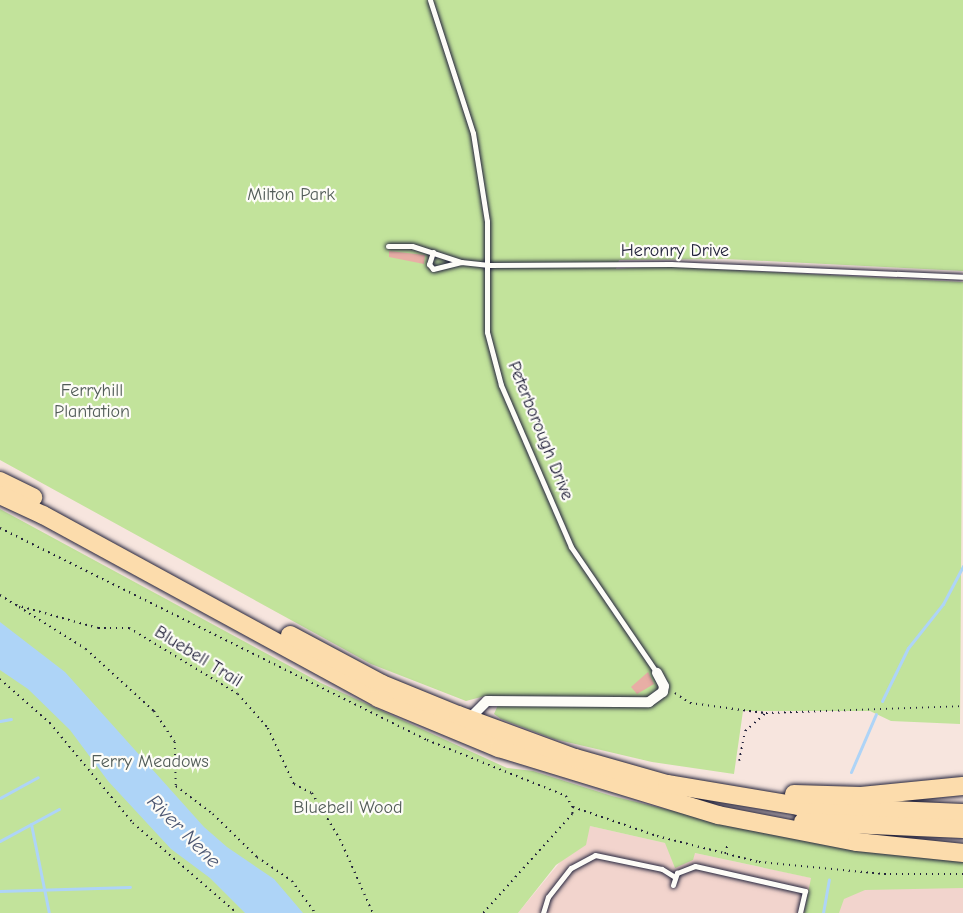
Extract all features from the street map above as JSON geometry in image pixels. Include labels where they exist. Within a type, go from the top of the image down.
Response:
[{"type":"highway","points":[[0,481],[341,663],[605,775],[718,815],[793,832],[963,853]]},
{"type":"highway","points":[[0,495],[43,515],[378,698],[499,748],[605,775],[719,809],[794,821],[963,829]]},
{"type":"highway","points":[[605,775],[800,794],[861,796],[963,786]]},
{"type":"highway","points":[[605,775],[787,804],[850,810],[963,813]]},
{"type":"street","points":[[469,719],[487,701],[649,702],[663,692],[664,686],[657,674]]},
{"type":"lane","name":"Peterborough Drive","points":[[430,0],[473,133],[488,221],[488,332],[501,385],[531,458],[572,547],[657,674]]},
{"type":"lane","name":"Heronry Drive","points":[[388,246],[399,244],[461,262],[489,265],[671,264],[963,277]]},
{"type":"lane","points":[[433,252],[429,264],[433,269],[461,262]]},
{"type":"lane","points":[[543,913],[548,897],[570,868],[595,855],[662,869],[675,877]]},
{"type":"lane","points":[[673,885],[675,877],[685,867],[695,866],[805,891],[800,913]]},
{"type":"path","points":[[0,528],[427,740],[566,796],[573,807],[725,855],[852,872],[963,874]]},
{"type":"path","name":"Bluebell Trail","points":[[0,595],[16,605],[98,628],[129,628],[238,694],[268,728],[294,784],[312,793],[340,839],[373,913]]},
{"type":"path","points":[[16,605],[86,649],[154,711],[175,742],[176,786],[213,814],[257,857],[292,881],[315,913]]},
{"type":"path","points":[[0,679],[50,723],[133,823],[237,913]]},
{"type":"path","points":[[664,686],[690,703],[766,713],[963,706]]},
{"type":"path","points":[[739,761],[745,731],[766,713]]},
{"type":"path","points":[[483,913],[572,814],[573,807]]},
{"type":"path","points":[[725,855],[727,846]]},
{"type":"shaded area","points":[[590,826],[665,843],[684,861],[695,853],[812,878],[963,884],[963,913],[518,913]]},
{"type":"green space","points":[[0,0],[963,0],[963,271],[726,259],[619,260],[616,269],[656,266],[963,282],[960,724],[891,721],[870,711],[743,711],[734,774],[652,762],[554,739],[501,719],[494,714],[498,705],[485,696],[466,701],[371,664],[0,460]]},
{"type":"green space","name":"Ferry Meadows","points":[[0,509],[321,683],[507,768],[533,771],[612,796],[702,818],[963,858],[963,888],[865,890],[844,899],[839,913],[804,913],[811,878],[695,853],[693,860],[675,868],[665,843],[590,826],[586,845],[556,865],[518,913],[0,913]]},
{"type":"water","name":"River Nene","points":[[0,622],[65,672],[204,827],[227,847],[274,879],[303,913],[245,913],[210,878],[171,849],[108,781],[70,730],[28,689],[0,670]]},
{"type":"building","points":[[389,251],[425,255],[424,264],[389,257]]},
{"type":"building","points":[[648,672],[654,684],[637,694],[631,687]]},
{"type":"waterway","points":[[882,701],[908,648],[943,604],[963,566]]},
{"type":"waterway","points":[[851,772],[876,714]]},
{"type":"waterway","points":[[0,721],[11,719]]},
{"type":"waterway","points":[[0,798],[38,777]]},
{"type":"waterway","points":[[0,841],[59,809]]},
{"type":"waterway","points":[[31,824],[49,913]]},
{"type":"waterway","points":[[823,913],[829,880]]},
{"type":"waterway","points":[[0,891],[130,887]]},
{"type":"park label","name":"Milton Park","points":[[291,195]]},
{"type":"park label","name":"Ferryhill Plantation","points":[[92,402]]},
{"type":"park label","name":"Bluebell Wood","points":[[348,808]]}]
